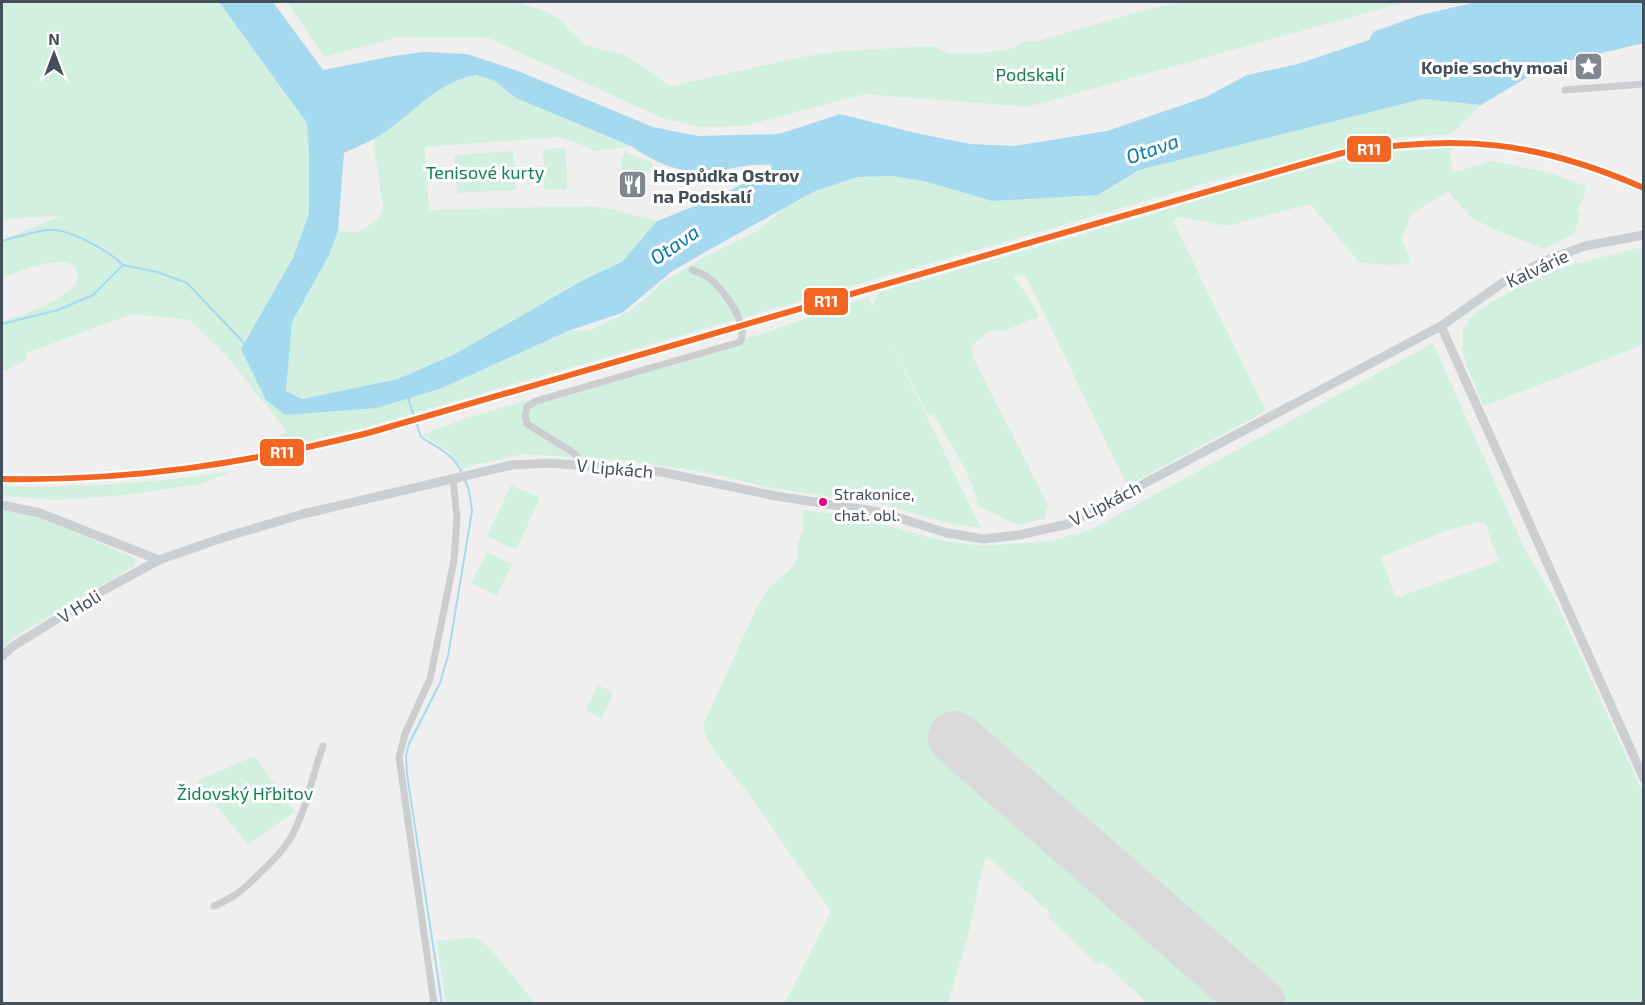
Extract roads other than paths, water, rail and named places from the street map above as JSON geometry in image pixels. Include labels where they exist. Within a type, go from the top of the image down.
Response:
[{"type":"street","points":[[1565,90],[1644,84]]},
{"type":"street","name":"Kalvárie","points":[[1441,326],[1508,279],[1547,260],[1586,246],[1644,235]]},
{"type":"street","points":[[582,465],[574,453],[527,424],[525,416],[527,407],[536,401],[740,342],[742,333],[736,310],[706,276],[692,270]]},
{"type":"street","points":[[1441,326],[1644,779]]},
{"type":"street","name":"V Lipkách","points":[[159,560],[303,514],[512,465],[550,463],[661,472],[776,496],[880,512],[957,534],[984,539],[1019,535],[1068,524],[1441,326]]},
{"type":"street","points":[[434,1004],[399,757],[405,734],[430,679],[454,560],[457,518],[453,479]]},
{"type":"street","points":[[2,505],[40,513],[159,560]]},
{"type":"street","name":"V Holi","points":[[2,656],[102,591],[159,560]]},
{"type":"street","points":[[214,906],[234,898],[282,851],[295,829],[323,746]]},
{"type":"water","name":"Otava","points":[[219,2],[273,2],[323,70],[424,52],[467,54],[518,71],[653,127],[698,136],[779,134],[840,114],[970,144],[1015,146],[1107,131],[1206,97],[1247,75],[1298,64],[1369,40],[1373,32],[1417,16],[1476,2],[1643,2],[1644,43],[1546,66],[1481,105],[1423,99],[1139,170],[1098,195],[992,201],[924,181],[892,176],[857,177],[813,192],[707,251],[671,272],[622,313],[568,331],[440,389],[377,408],[285,415],[266,400],[241,349],[293,258],[309,213],[307,123]],"holes":[[[476,75],[495,81],[516,98],[631,146],[669,166],[700,172],[756,165],[771,165],[772,169],[715,198],[657,221],[623,261],[578,283],[455,354],[398,379],[302,399],[286,391],[292,322],[329,255],[338,231],[344,153],[382,134],[449,84]]]},
{"type":"waterway","points":[[2,241],[36,232],[55,230],[87,241],[123,265]]},
{"type":"waterway","points":[[2,324],[58,310],[93,295],[123,265],[157,272],[187,283],[246,345]]},
{"type":"waterway","points":[[408,398],[421,437],[450,456],[462,473]]},
{"type":"waterway","points":[[442,1004],[406,756],[409,744],[440,683],[448,656],[472,511],[469,490],[464,478]]},
{"type":"place","name":"Kopie sochy moai","points":[[1589,67]]},
{"type":"place","name":"Hospůdka Ostrov na Podskalí","points":[[632,185]]},
{"type":"place","name":"Strakonice, chat. obl.","points":[[823,502]]},
{"type":"park label","name":"Podskalí","points":[[1030,74]]},
{"type":"park label","name":"Tenisové kurty","points":[[485,172]]},
{"type":"park label","name":"Židovský Hřbitov","points":[[245,793]]}]
